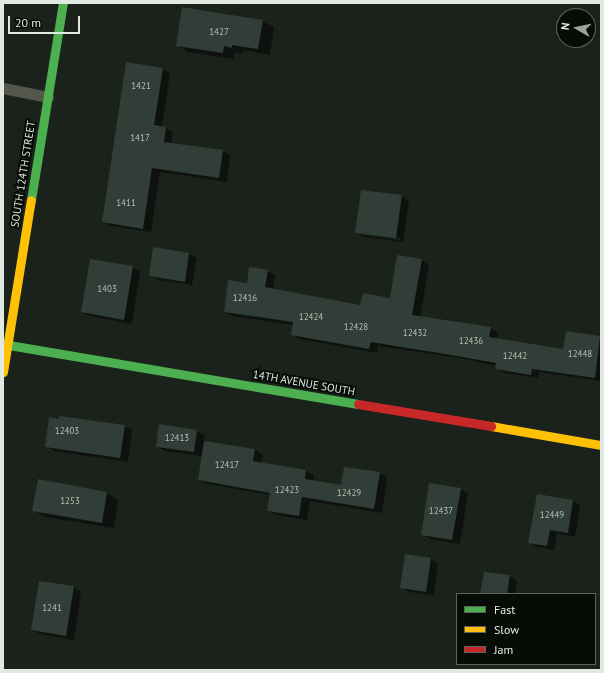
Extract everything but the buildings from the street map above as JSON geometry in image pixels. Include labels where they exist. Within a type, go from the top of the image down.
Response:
[{"type":"street","name":"SOUTH 124TH STREET","points":[[3,372],[5,344],[63,3]]},
{"type":"street","name":"14TH AVENUE SOUTH","points":[[5,344],[601,445]]},
{"type":"lane","points":[[3,88],[48,97]]},
{"type":"traffic: fast","points":[[31,200],[63,3]]},
{"type":"traffic: fast","points":[[3,344],[358,404]]},
{"type":"traffic: slow","points":[[3,372],[31,200]]},
{"type":"traffic: slow","points":[[491,426],[601,445]]},
{"type":"traffic: jam","points":[[358,404],[491,426]]}]
